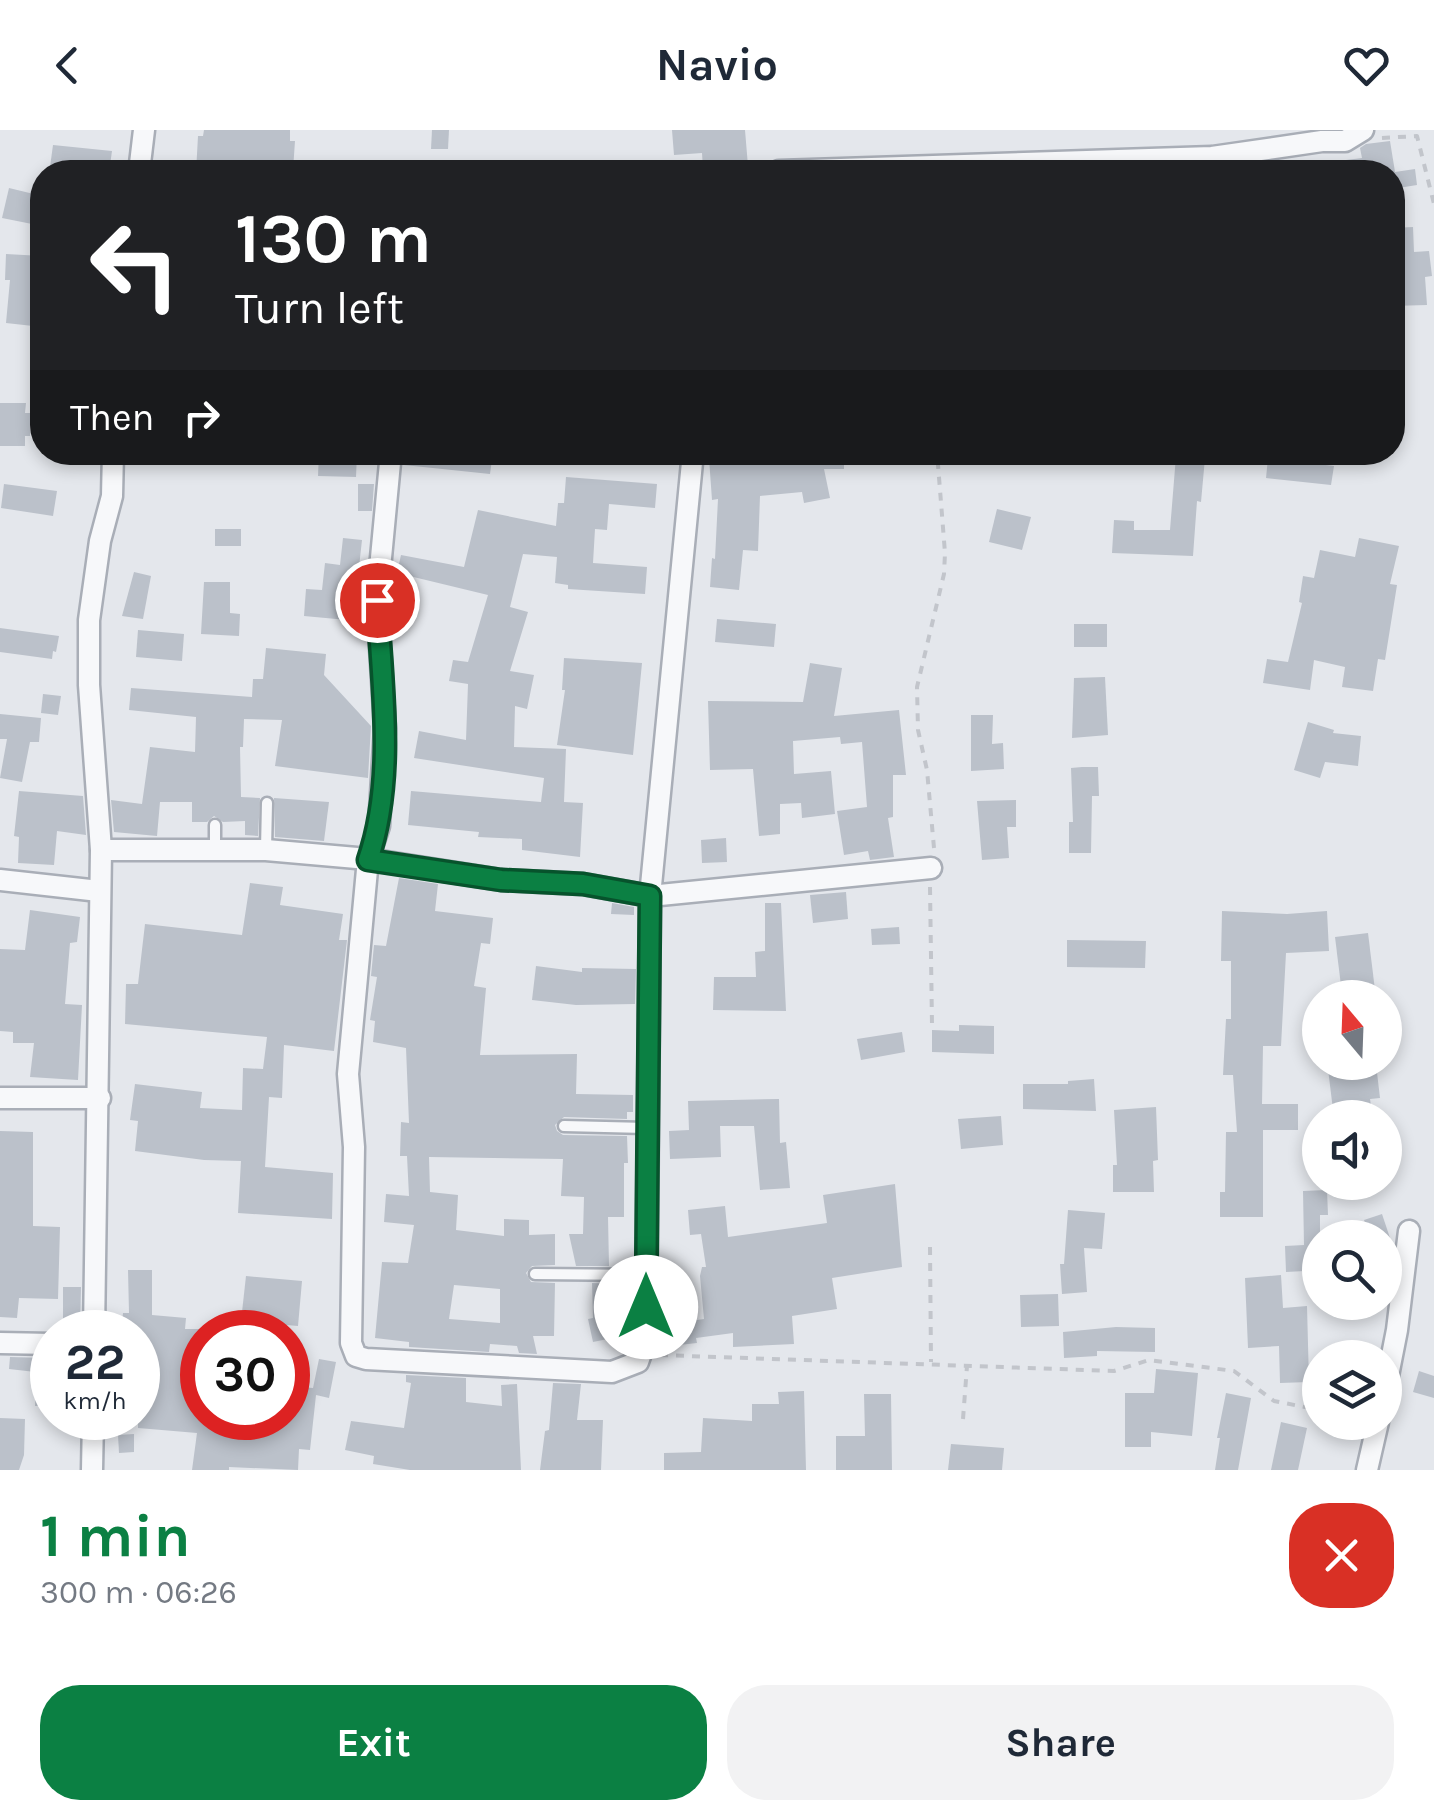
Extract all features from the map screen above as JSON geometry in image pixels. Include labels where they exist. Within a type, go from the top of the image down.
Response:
[{"type":"street","points":[[140,160],[144,130]]},
{"type":"street","points":[[1119,160],[1212,157],[1345,141],[1372,134]]},
{"type":"street","points":[[95,1310],[101,850],[89,685],[89,620],[100,541],[112,496],[113,465]]},
{"type":"street","points":[[391,465],[377,600],[384,728],[379,826],[368,860],[348,1074],[354,1147],[351,1343],[356,1356],[366,1359],[612,1372],[638,1362],[646,1339],[650,896],[692,465]]},
{"type":"street","points":[[101,850],[266,850],[501,880],[583,884],[650,896],[931,868]]},
{"type":"street","points":[[0,880],[99,891]]},
{"type":"street","points":[[0,1098],[100,1098]]},
{"type":"street","points":[[1395,1340],[1409,1231]]},
{"type":"street","points":[[0,1343],[30,1344]]},
{"type":"street","points":[[92,1470],[93,1440]]},
{"type":"street","points":[[1367,1470],[1374,1440]]},
{"type":"lane","points":[[266,850],[267,803]]},
{"type":"lane","points":[[215,826],[215,848]]},
{"type":"lane","points":[[564,1126],[646,1128]]},
{"type":"lane","points":[[536,1274],[646,1275]]},
{"type":"path","points":[[1372,134],[1418,136],[1434,204]]},
{"type":"path","points":[[932,1025],[934,845],[928,770],[918,730],[917,687],[944,574],[938,465]]},
{"type":"path","points":[[930,1247],[932,1364]]},
{"type":"path","points":[[641,1354],[1114,1371],[1148,1360],[1234,1371],[1274,1401],[1302,1406]]},
{"type":"path","points":[[964,1419],[967,1366]]},
{"type":"building","points":[[204,130],[290,130],[290,141],[295,141],[294,160],[197,160],[198,136],[203,136]]},
{"type":"building","points":[[432,130],[449,130],[448,149],[431,149]]},
{"type":"building","points":[[672,130],[745,130],[748,160],[702,160],[702,153],[674,155]]},
{"type":"building","points":[[1390,141],[1393,160],[1346,160],[1362,158],[1360,148]]},
{"type":"building","points":[[53,145],[112,151],[111,160],[51,160]]},
{"type":"building","points":[[1415,169],[1417,185],[1405,187],[1405,170]]},
{"type":"building","points":[[9,188],[30,193],[30,224],[2,218]]},
{"type":"building","points":[[1405,227],[1413,227],[1414,252],[1429,251],[1432,276],[1425,277],[1427,305],[1405,306]]},
{"type":"building","points":[[6,254],[30,255],[30,326],[6,323],[10,280],[5,280]]},
{"type":"building","points":[[0,403],[26,403],[30,436],[25,436],[25,446],[0,446]]},
{"type":"building","points":[[318,465],[356,465],[356,477],[318,476]]},
{"type":"building","points":[[404,465],[491,465],[490,474]]},
{"type":"building","points":[[710,465],[844,465],[844,469],[824,469],[830,498],[804,503],[802,492],[760,496],[758,551],[743,550],[739,590],[710,587],[718,499],[712,500]]},
{"type":"building","points":[[1175,465],[1204,465],[1193,556],[1112,553],[1114,520],[1134,521],[1134,530],[1170,530]]},
{"type":"building","points":[[1267,465],[1334,466],[1331,485],[1266,478]]},
{"type":"building","points":[[566,477],[657,484],[655,508],[609,504],[607,530],[595,529],[593,563],[647,567],[645,594],[568,589],[568,585],[555,583],[557,557],[523,554],[510,607],[528,612],[510,671],[534,675],[527,709],[515,706],[514,747],[566,749],[564,802],[583,803],[580,857],[522,850],[522,839],[478,837],[479,832],[408,825],[411,791],[541,802],[544,778],[414,758],[419,731],[466,740],[468,684],[449,681],[453,660],[468,662],[488,595],[397,573],[401,555],[464,567],[478,510],[556,526],[558,503],[564,503]]},
{"type":"building","points":[[4,484],[57,491],[53,516],[1,508]]},
{"type":"building","points":[[358,484],[374,484],[372,511],[358,511]]},
{"type":"building","points":[[997,509],[1031,517],[1022,550],[989,542]]},
{"type":"building","points":[[215,529],[241,529],[241,546],[215,546]]},
{"type":"building","points":[[343,538],[362,540],[359,567],[366,568],[358,621],[304,616],[306,589],[322,590],[325,563],[340,565]]},
{"type":"building","points":[[1359,538],[1399,546],[1390,584],[1397,585],[1385,660],[1378,659],[1373,691],[1342,687],[1345,667],[1314,660],[1310,690],[1263,683],[1267,659],[1288,662],[1302,603],[1299,602],[1303,576],[1314,578],[1320,550],[1355,557]]},
{"type":"building","points":[[134,572],[151,576],[143,619],[122,616]]},
{"type":"building","points":[[204,582],[230,582],[230,613],[240,614],[239,636],[201,634]]},
{"type":"building","points":[[717,619],[776,624],[774,647],[715,642]]},
{"type":"building","points":[[1074,624],[1107,624],[1107,647],[1074,647]]},
{"type":"building","points":[[0,628],[59,636],[56,652],[53,651],[52,659],[0,652]]},
{"type":"building","points":[[138,630],[184,634],[182,661],[136,657]]},
{"type":"building","points":[[266,648],[326,654],[324,675],[371,726],[368,778],[275,766],[282,720],[244,719],[241,797],[260,798],[258,836],[245,835],[245,821],[223,822],[214,816],[207,822],[192,822],[192,802],[160,802],[157,836],[114,832],[111,800],[142,804],[150,747],[195,752],[196,717],[129,710],[131,688],[252,697],[253,679],[263,679]]},
{"type":"building","points":[[564,658],[642,663],[633,755],[557,745],[565,690]]},
{"type":"building","points":[[810,663],[842,668],[834,716],[899,710],[906,775],[893,775],[893,817],[888,818],[894,857],[870,860],[868,851],[844,855],[837,811],[867,807],[862,742],[841,744],[840,737],[793,741],[794,774],[831,771],[835,814],[802,818],[801,803],[780,804],[780,834],[759,836],[753,769],[710,770],[708,701],[803,702]]},
{"type":"building","points":[[1105,677],[1108,735],[1072,738],[1074,678]]},
{"type":"building","points":[[43,694],[61,696],[58,715],[41,713]]},
{"type":"building","points":[[0,714],[41,718],[39,742],[30,742],[22,782],[0,778],[7,739],[0,739]]},
{"type":"building","points":[[971,715],[993,715],[992,744],[1003,743],[1004,769],[971,771]]},
{"type":"building","points":[[1308,722],[1334,730],[1333,733],[1361,736],[1358,766],[1325,762],[1320,778],[1294,770]]},
{"type":"building","points":[[1098,767],[1099,796],[1092,796],[1091,853],[1069,853],[1069,822],[1073,822],[1071,768]]},
{"type":"building","points":[[19,791],[83,796],[86,835],[57,831],[54,865],[18,863],[19,837],[14,836]]},
{"type":"building","points":[[274,798],[329,802],[324,841],[275,837]]},
{"type":"building","points":[[1016,800],[1016,827],[1007,827],[1009,858],[982,860],[977,801]]},
{"type":"building","points":[[726,838],[727,862],[702,863],[701,840]]},
{"type":"building","points":[[399,878],[438,884],[435,911],[493,918],[490,944],[481,943],[474,986],[486,988],[480,1055],[577,1054],[576,1094],[633,1095],[633,1112],[627,1112],[627,1119],[564,1117],[555,1125],[563,1135],[627,1136],[624,1217],[608,1217],[609,1266],[576,1266],[569,1234],[583,1234],[584,1197],[561,1196],[563,1159],[429,1157],[430,1192],[458,1195],[456,1230],[504,1236],[504,1219],[529,1220],[529,1235],[555,1234],[555,1265],[532,1266],[526,1273],[531,1282],[555,1283],[554,1336],[533,1336],[537,1354],[519,1353],[517,1346],[490,1344],[489,1352],[409,1347],[409,1342],[375,1338],[382,1262],[408,1263],[414,1225],[384,1222],[386,1194],[409,1196],[407,1156],[400,1156],[401,1122],[409,1123],[406,1048],[373,1042],[375,1021],[370,1020],[377,977],[371,976],[374,945],[386,946]],"holes":[[[454,1285],[500,1289],[500,1323],[449,1319]]]},
{"type":"building","points":[[250,883],[283,887],[280,905],[343,914],[339,940],[347,940],[334,1051],[284,1045],[282,1098],[269,1097],[265,1167],[333,1173],[332,1219],[238,1213],[241,1161],[135,1151],[138,1121],[130,1120],[135,1084],[202,1092],[200,1108],[242,1110],[243,1068],[263,1069],[267,1037],[125,1024],[126,984],[138,984],[145,924],[242,935]]},
{"type":"building","points":[[846,892],[848,919],[813,923],[810,895]]},
{"type":"building","points":[[612,903],[634,907],[634,915],[611,914]]},
{"type":"building","points":[[765,903],[781,903],[786,1011],[713,1010],[714,977],[756,977],[755,952],[765,951]]},
{"type":"building","points":[[30,910],[80,917],[77,942],[70,943],[65,1004],[82,1005],[78,1080],[30,1077],[34,1043],[13,1043],[13,1032],[0,1031],[0,949],[25,950]]},
{"type":"building","points":[[1222,911],[1327,911],[1329,951],[1286,953],[1281,1046],[1263,1046],[1262,1104],[1298,1104],[1298,1130],[1263,1130],[1263,1217],[1220,1217],[1220,1192],[1225,1192],[1226,1132],[1237,1132],[1233,1075],[1223,1075],[1226,1019],[1231,1019],[1231,961],[1221,961]]},
{"type":"building","points":[[899,927],[900,944],[872,945],[871,929]]},
{"type":"building","points":[[1368,933],[1374,980],[1340,980],[1335,937]]},
{"type":"building","points":[[1067,940],[1146,941],[1145,968],[1067,967]]},
{"type":"building","points":[[536,966],[582,972],[582,968],[636,969],[635,1004],[576,1005],[532,1000]]},
{"type":"building","points":[[959,1025],[994,1026],[994,1054],[932,1052],[932,1030],[959,1031]]},
{"type":"building","points":[[902,1032],[905,1052],[861,1060],[857,1039]]},
{"type":"building","points":[[1094,1079],[1096,1111],[1023,1109],[1023,1084],[1068,1084]]},
{"type":"building","points":[[1329,1080],[1378,1080],[1380,1098],[1332,1100]]},
{"type":"building","points":[[779,1099],[780,1143],[786,1142],[790,1188],[760,1190],[754,1126],[720,1126],[721,1157],[670,1159],[669,1131],[689,1130],[688,1101]]},
{"type":"building","points":[[1156,1107],[1158,1160],[1153,1161],[1154,1192],[1113,1192],[1113,1165],[1117,1165],[1114,1110]]},
{"type":"building","points":[[1001,1116],[1003,1145],[961,1149],[958,1119]]},
{"type":"building","points":[[0,1131],[33,1132],[33,1226],[60,1227],[58,1299],[19,1298],[17,1318],[0,1317]]},
{"type":"building","points":[[895,1184],[902,1267],[832,1278],[837,1309],[792,1316],[794,1344],[733,1347],[733,1333],[696,1338],[697,1343],[679,1345],[676,1323],[704,1319],[700,1276],[702,1267],[706,1267],[701,1234],[690,1235],[688,1210],[725,1206],[728,1237],[827,1223],[823,1195]]},
{"type":"building","points":[[1303,1200],[1327,1200],[1328,1215],[1320,1215],[1320,1220],[1304,1220]]},
{"type":"building","points":[[1068,1210],[1105,1213],[1102,1249],[1084,1248],[1087,1292],[1062,1294],[1060,1264],[1064,1264]]},
{"type":"building","points":[[1302,1245],[1302,1271],[1286,1272],[1285,1246]]},
{"type":"building","points":[[128,1270],[152,1270],[152,1310],[129,1310]]},
{"type":"building","points":[[1281,1275],[1283,1308],[1302,1306],[1308,1340],[1302,1340],[1302,1382],[1280,1383],[1279,1346],[1248,1348],[1245,1278]]},
{"type":"building","points":[[246,1276],[302,1281],[299,1310],[242,1310]]},
{"type":"building","points":[[592,1283],[627,1284],[632,1334],[593,1342],[588,1319],[593,1318]]},
{"type":"building","points":[[63,1287],[81,1287],[80,1310],[63,1310]]},
{"type":"building","points":[[1058,1294],[1059,1326],[1021,1327],[1020,1295]]},
{"type":"building","points":[[160,1316],[180,1317],[180,1432],[160,1430]]},
{"type":"building","points":[[1155,1328],[1155,1352],[1097,1351],[1097,1356],[1064,1358],[1063,1332]]},
{"type":"building","points":[[10,1357],[30,1358],[30,1371],[9,1369]]},
{"type":"building","points":[[319,1359],[336,1362],[329,1398],[316,1395],[310,1450],[299,1449],[298,1470],[192,1470],[196,1440],[310,1440],[310,1388]]},
{"type":"building","points":[[1156,1369],[1198,1373],[1192,1436],[1151,1432],[1151,1447],[1125,1447],[1125,1393],[1154,1393]]},
{"type":"building","points":[[1419,1371],[1434,1376],[1434,1398],[1413,1392]]},
{"type":"building","points":[[406,1375],[466,1378],[466,1402],[502,1406],[501,1385],[517,1384],[521,1470],[410,1470],[373,1464],[374,1456],[345,1450],[351,1421],[404,1428],[411,1383],[406,1382]]},
{"type":"building","points":[[553,1383],[581,1384],[577,1420],[603,1420],[601,1470],[540,1470]]},
{"type":"building","points":[[804,1391],[806,1470],[664,1470],[664,1453],[701,1452],[703,1418],[752,1421],[752,1404],[779,1404],[778,1392]]},
{"type":"building","points":[[1226,1393],[1251,1398],[1238,1470],[1215,1470]]},
{"type":"building","points":[[864,1394],[891,1394],[892,1470],[836,1470],[836,1436],[865,1436]]},
{"type":"building","points":[[0,1418],[25,1419],[24,1455],[19,1470],[0,1470]]},
{"type":"building","points":[[1281,1422],[1302,1427],[1304,1440],[1298,1470],[1271,1470]]},
{"type":"building","points":[[118,1440],[134,1440],[134,1452],[119,1453]]},
{"type":"building","points":[[951,1444],[1004,1448],[1002,1470],[948,1470]]},
{"type":"route","points":[[377,600],[384,728],[379,826],[368,860],[501,880],[583,884],[650,896],[646,1307]]}]
